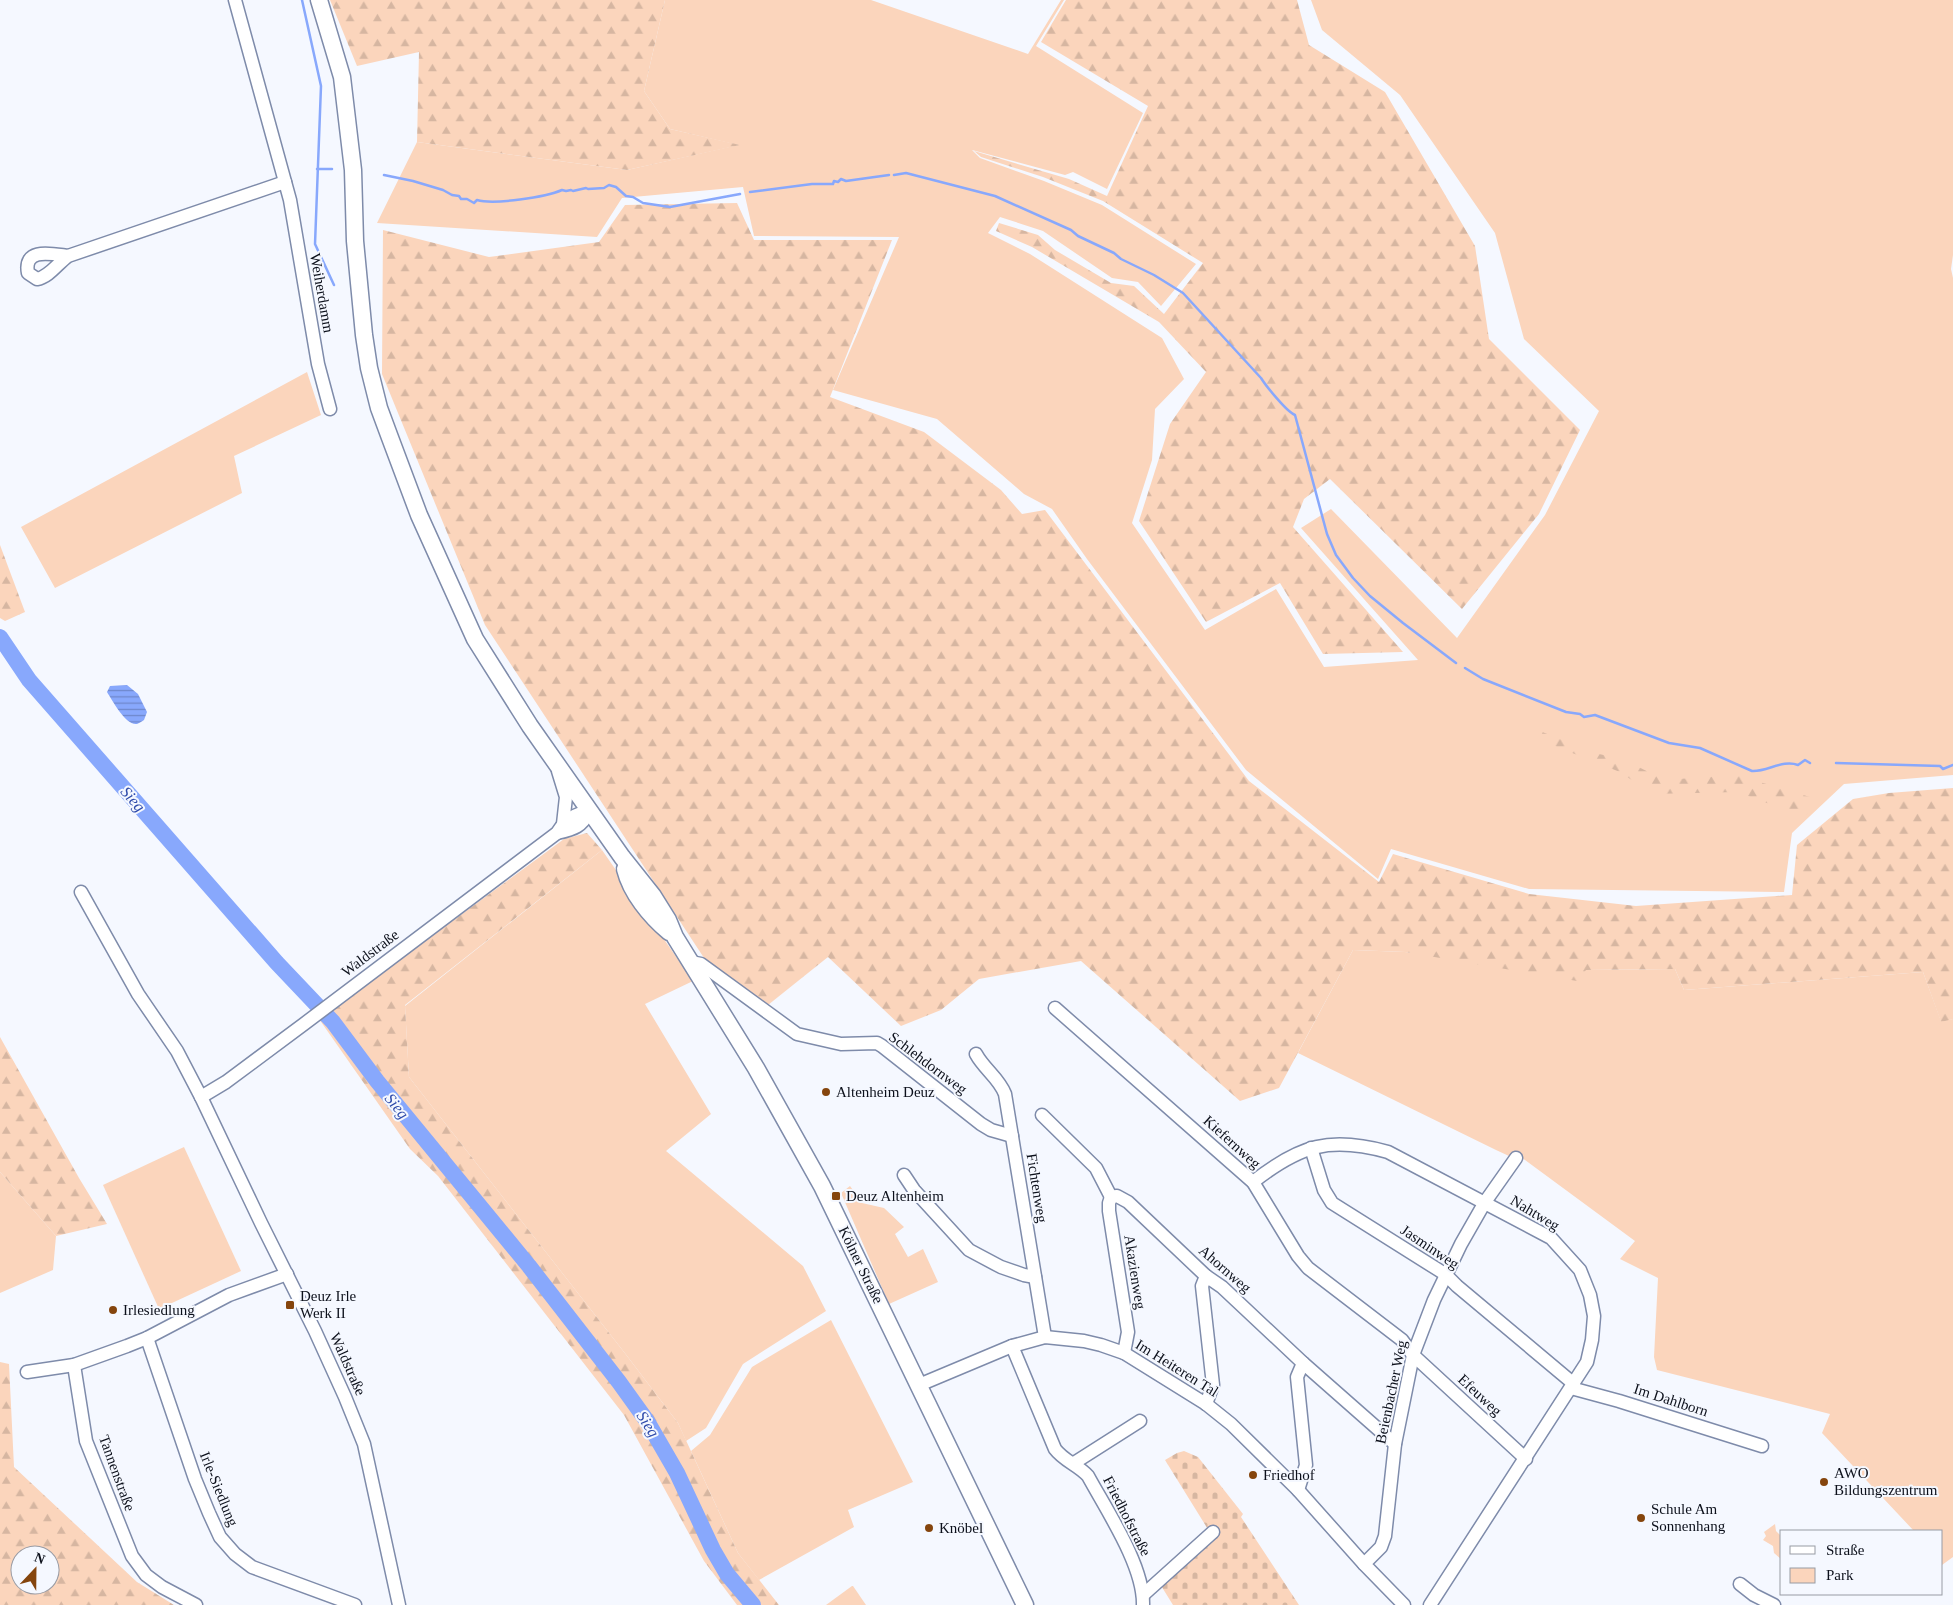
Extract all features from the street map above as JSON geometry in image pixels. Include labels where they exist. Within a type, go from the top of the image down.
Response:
[{"type":"main road","name":"Kölner Straße","points":[[319,0],[342,77],[353,170],[355,241],[369,368],[379,408],[419,515],[476,639],[502,684],[622,857],[626,873],[642,903],[661,925],[676,937],[756,1068],[822,1186],[1025,1605]]},
{"type":"street","name":"Weiherdamm","points":[[235,0],[286,182],[318,364],[330,410]]},
{"type":"street","points":[[68,256],[286,182]]},
{"type":"street","points":[[555,762],[566,797],[560,828]]},
{"type":"street","name":"Waldstraße","points":[[201,1097],[226,1082],[316,1015],[560,828],[571,830],[583,823],[590,811]]},
{"type":"street","name":"Waldstraße","points":[[80,892],[138,994],[177,1051],[346,1397],[364,1444],[399,1605]]},
{"type":"street","name":"Schlehdornweg","points":[[690,962],[701,964],[797,1034],[841,1044],[877,1043],[981,1124],[991,1130],[1012,1136]]},
{"type":"street","name":"Kiefernweg","points":[[1055,1008],[1253,1182],[1298,1256],[1308,1268],[1402,1340],[1413,1354]]},
{"type":"street","name":"Fichtenweg","points":[[976,1054],[982,1064],[1001,1084],[1005,1094],[1045,1337]]},
{"type":"street","points":[[1042,1115],[1096,1168],[1111,1197]]},
{"type":"street","name":"Nahtweg","points":[[1253,1182],[1290,1157],[1311,1148],[1340,1144],[1364,1145],[1388,1152],[1551,1238],[1580,1270],[1590,1296],[1594,1316],[1592,1340],[1587,1362],[1430,1605]]},
{"type":"street","name":"Jasminweg","points":[[1311,1148],[1324,1190],[1332,1203],[1446,1274],[1457,1286],[1572,1386]]},
{"type":"street","name":"Beienbacher Weg","points":[[1364,1564],[1381,1547],[1385,1536],[1394,1444],[1413,1354],[1446,1274],[1485,1202],[1516,1158]]},
{"type":"street","points":[[904,1174],[920,1197],[969,1250],[1001,1267],[1035,1277]]},
{"type":"street","name":"Ahornweg","points":[[1111,1197],[1117,1196],[1128,1202],[1206,1276],[1222,1287],[1302,1363],[1394,1444]]},
{"type":"street","name":"Akazienweg","points":[[1111,1197],[1109,1211],[1128,1332],[1124,1353]]},
{"type":"street","points":[[27,1372],[74,1365],[147,1338],[229,1295],[287,1274]]},
{"type":"street","points":[[1206,1276],[1202,1286],[1213,1385],[1206,1404]]},
{"type":"street","name":"Im Heiteren Tal","points":[[919,1385],[1012,1346],[1045,1337],[1084,1341],[1124,1353],[1206,1404],[1247,1440],[1298,1490],[1364,1564]]},
{"type":"street","name":"Irle-Siedlung","points":[[147,1338],[195,1479],[220,1537],[235,1554],[252,1567],[355,1605]]},
{"type":"street","name":"Friedhofstraße","points":[[1012,1346],[1055,1449],[1061,1456],[1088,1476],[1121,1536],[1136,1568],[1143,1600]]},
{"type":"street","name":"Efeuweg","points":[[1413,1354],[1526,1459]]},
{"type":"street","points":[[1298,1490],[1306,1465],[1297,1377],[1302,1363]]},
{"type":"street","name":"Tannenstraße","points":[[74,1365],[86,1441],[132,1556],[146,1575],[162,1587],[196,1605]]},
{"type":"street","name":"Im Dahlborn","points":[[1572,1386],[1762,1446]]},
{"type":"street","points":[[1074,1464],[1140,1420]]},
{"type":"street","points":[[1143,1600],[1213,1532]]},
{"type":"street","points":[[1364,1564],[1404,1605]]},
{"type":"street","points":[[1740,1584],[1754,1595],[1774,1605]]},
{"type":"green space","points":[[330,0],[665,0],[644,91],[670,129],[740,145],[627,170],[417,142],[419,52],[357,66]]},
{"type":"green space","points":[[665,0],[871,0],[1028,54],[1061,0],[1064,0],[1036,46],[1143,113],[1107,189],[1073,172],[1065,175],[972,150],[980,158],[1044,181],[1102,205],[1196,264],[1161,306],[1138,282],[1112,278],[1043,231],[1000,217],[988,233],[1030,254],[1162,338],[1184,379],[1155,409],[1152,460],[1132,523],[1205,630],[1276,589],[1324,667],[1418,660],[1301,528],[1331,509],[1457,638],[1545,515],[1599,411],[1524,339],[1495,233],[1400,95],[1322,30],[1311,0],[1953,0],[1953,255],[1951,269],[1953,278],[1953,775],[1844,784],[1792,833],[1784,892],[1529,889],[1391,849],[1378,879],[1246,770],[1087,559],[1052,509],[1024,494],[937,419],[833,390],[899,237],[754,236],[743,187],[622,198],[597,237],[377,223],[417,142],[627,170],[738,145],[670,129],[644,91]]},
{"type":"green space","points":[[1066,0],[1297,0],[1309,45],[1385,92],[1475,246],[1489,339],[1580,430],[1539,514],[1462,609],[1330,479],[1304,499],[1293,527],[1403,652],[1323,654],[1280,583],[1206,622],[1139,521],[1170,424],[1206,372],[1159,322],[1032,247],[996,231],[999,223],[1038,235],[1055,250],[1111,283],[1134,286],[1164,314],[1203,263],[1103,201],[1043,177],[981,157],[974,151],[1069,179],[1107,196],[1148,106],[1041,42]]},
{"type":"green space","points":[[737,203],[754,240],[892,240],[830,397],[924,432],[1001,490],[1022,514],[1045,510],[1249,781],[1379,882],[1393,854],[1529,894],[1636,906],[1792,895],[1797,845],[1853,799],[1889,793],[1953,788],[1953,1019],[1941,1022],[1923,972],[1684,990],[1675,969],[1586,970],[1577,981],[1405,952],[1353,950],[1279,1088],[1240,1101],[1081,961],[979,979],[941,1010],[901,1026],[828,957],[768,1005],[708,964],[485,625],[382,374],[383,230],[489,257],[599,242],[625,205]]},
{"type":"green space","points":[[307,372],[321,415],[234,456],[242,493],[55,588],[21,527]]},
{"type":"green space","points":[[0,545],[25,612],[5,621],[0,618]]},
{"type":"green space","points":[[1535,729],[1594,753],[1623,759],[1664,780],[1736,775],[1820,800],[1815,810],[1803,816],[1737,792],[1652,794],[1620,772],[1532,737],[1530,730]]},
{"type":"green space","points":[[587,833],[602,850],[405,1005],[409,1077],[678,1423],[738,1553],[779,1605],[737,1605],[704,1561],[624,1415],[438,1176],[410,1149],[319,1019],[564,839]]},
{"type":"green space","points":[[602,850],[693,981],[645,1004],[711,1114],[666,1151],[803,1266],[826,1311],[743,1364],[706,1428],[686,1441],[678,1423],[624,1352],[409,1077],[405,1006]]},
{"type":"green space","points":[[1353,950],[1405,952],[1586,970],[1675,969],[1684,990],[1923,972],[1941,1021],[1953,1019],[1953,1557],[1943,1564],[1943,1530],[1913,1530],[1822,1433],[1830,1414],[1657,1370],[1654,1357],[1658,1278],[1620,1259],[1635,1241],[1521,1157],[1509,1156],[1496,1150],[1298,1053]]},
{"type":"green space","points":[[0,1037],[107,1224],[56,1236],[0,1172]]},
{"type":"green space","points":[[184,1147],[241,1271],[159,1309],[103,1185]]},
{"type":"green space","points":[[0,1172],[56,1236],[53,1270],[0,1293]]},
{"type":"green space","points":[[850,1186],[862,1203],[884,1208],[904,1227],[895,1234],[908,1257],[923,1249],[938,1282],[889,1304],[841,1193]]},
{"type":"green space","points":[[831,1320],[913,1482],[848,1510],[854,1527],[759,1580],[738,1553],[691,1451],[710,1435],[752,1367]]},
{"type":"green space","points":[[0,1362],[9,1364],[14,1467],[137,1582],[174,1605],[0,1605]]},
{"type":"green space","points":[[1184,1451],[1198,1457],[1243,1514],[1241,1517],[1299,1605],[1173,1605],[1160,1584],[1214,1539],[1165,1460]]},
{"type":"green space","points":[[1775,1524],[1776,1531],[1780,1535],[1780,1558],[1774,1553],[1773,1546],[1763,1540],[1766,1536],[1764,1532]]},
{"type":"green space","points":[[852,1586],[866,1605],[826,1605]]},
{"type":"water","points":[[127,685],[138,694],[147,712],[144,720],[137,724],[133,724],[124,717],[107,692],[110,686]]},
{"type":"waterway","points":[[302,0],[321,86],[315,244],[334,285]]},
{"type":"waterway","points":[[317,169],[332,169]]},
{"type":"waterway","points":[[894,175],[906,173],[995,196],[1071,230],[1078,236],[1114,253],[1121,259],[1154,275],[1183,293],[1261,378],[1282,404],[1295,415],[1327,534],[1336,555],[1353,578],[1370,596],[1456,663]]},
{"type":"waterway","points":[[384,175],[443,190],[474,203],[477,200],[495,202],[520,200],[562,190],[573,191],[586,188],[604,188],[609,185],[616,187],[626,196],[633,197],[643,203],[670,207],[740,194]]},
{"type":"waterway","points":[[750,192],[812,184],[833,184],[834,181],[838,182],[841,179],[846,181],[889,175]]},
{"type":"waterway","name":"Sieg","points":[[0,637],[29,680],[277,963],[333,1022],[377,1081],[529,1266],[647,1421],[677,1473],[713,1550],[727,1574],[753,1605]]},
{"type":"waterway","points":[[1465,668],[1483,679],[1566,712],[1580,714],[1584,717],[1595,715],[1669,743],[1700,748],[1752,771],[1787,764],[1798,765],[1805,760],[1810,763]]},
{"type":"waterway","points":[[1836,763],[1940,766],[1943,769],[1953,765]]},
{"type":"place","name":"Altenheim Deuz","points":[[826,1092]]},
{"type":"place","name":"Deuz Altenheim","points":[[836,1196]]},
{"type":"place","name":"Deuz Irle Werk II","points":[[290,1305]]},
{"type":"place","name":"Irlesiedlung","points":[[113,1310]]},
{"type":"place","name":"Friedhof","points":[[1253,1475]]},
{"type":"place","name":"AWO Bildungszentrum","points":[[1824,1482]]},
{"type":"place","name":"Schule Am Sonnenhang","points":[[1641,1518]]},
{"type":"place","name":"Knöbel","points":[[929,1528]]}]
